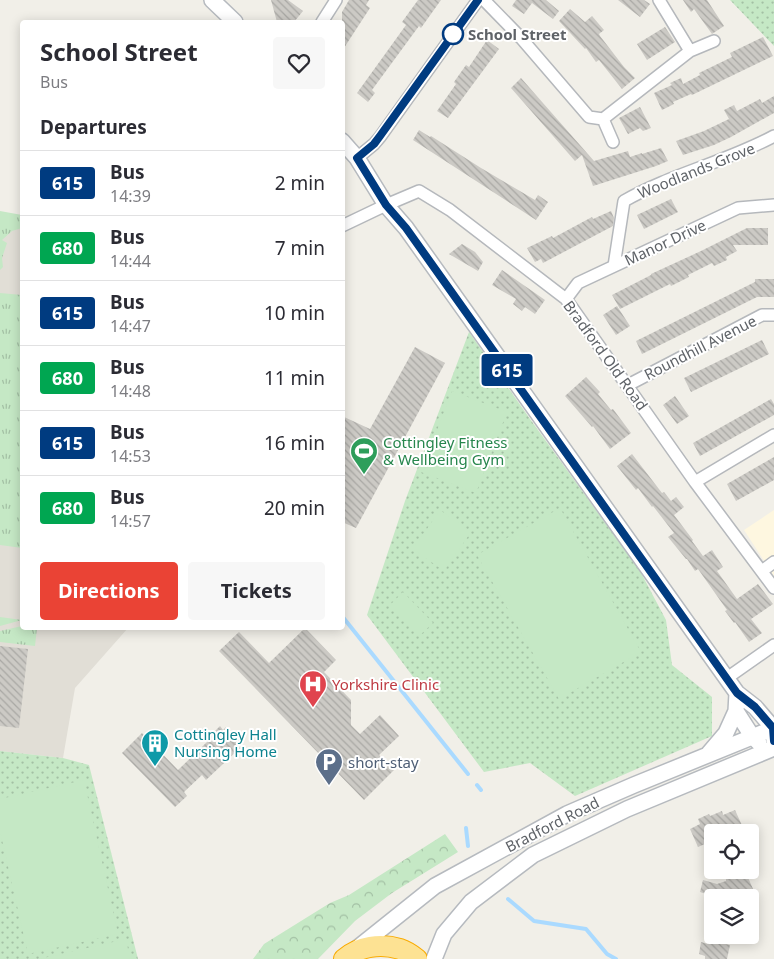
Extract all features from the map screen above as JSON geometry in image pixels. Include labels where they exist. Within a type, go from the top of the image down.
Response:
[{"type":"highway","points":[[347,956],[368,947],[387,946],[402,949],[417,959]]},
{"type":"main road","points":[[212,0],[233,20]]},
{"type":"main road","points":[[345,144],[357,158],[386,205],[406,228],[737,693],[755,707],[772,739]]},
{"type":"main road","points":[[708,755],[726,733],[736,711],[737,693]]},
{"type":"main road","points":[[736,711],[752,736],[772,739]]},
{"type":"main road","name":"Bradford Road","points":[[347,956],[435,886],[567,814],[752,736]]},
{"type":"main road","name":"Bradford Road","points":[[434,959],[444,934],[471,902],[533,855],[772,739]]},
{"type":"street","points":[[323,20],[336,0]]},
{"type":"street","points":[[357,158],[374,144],[478,0]]},
{"type":"street","points":[[484,0],[521,38],[589,117],[603,119],[690,51],[714,41]]},
{"type":"street","points":[[659,0],[690,51]]},
{"type":"street","points":[[603,119],[613,142]]},
{"type":"street","name":"Woodlands Grove","points":[[614,266],[624,201],[643,190],[756,146],[774,136]]},
{"type":"street","name":"Bradford Old Road","points":[[386,205],[419,191],[450,210],[566,299],[695,482],[774,588]]},
{"type":"street","points":[[345,225],[386,205]]},
{"type":"street","name":"Manor Drive","points":[[566,299],[578,283],[738,208],[774,205]]},
{"type":"street","name":"Roundhill Avenue","points":[[628,385],[762,315],[774,315]]},
{"type":"street","points":[[695,482],[774,435]]},
{"type":"street","points":[[762,571],[774,562]]},
{"type":"street","points":[[728,678],[774,645]]},
{"type":"shaded area","points":[[0,223],[20,227],[20,630],[126,630],[75,688],[63,758],[0,751]]},
{"type":"shaded area","points":[[774,510],[774,576],[744,530]]},
{"type":"green space","points":[[730,0],[774,0],[774,46]]},
{"type":"green space","points":[[0,211],[20,215],[20,229],[12,231],[2,240],[7,243],[2,258],[3,267],[0,270]]},
{"type":"green space","points":[[0,293],[20,295],[20,548],[0,545]]},
{"type":"green space","points":[[469,332],[640,571],[666,620],[672,665],[712,697],[712,736],[575,796],[530,763],[484,772],[367,615],[405,501]]},
{"type":"green space","points":[[452,391],[507,412],[476,493],[421,472]]},
{"type":"green space","points":[[560,508],[641,652],[559,699],[477,555]]},
{"type":"green space","points":[[440,510],[471,532],[444,571],[413,549]]},
{"type":"green space","points":[[403,592],[433,623],[419,636],[389,606]]},
{"type":"green space","points":[[0,617],[20,620],[20,621],[0,626]]},
{"type":"green space","points":[[20,626],[20,630],[37,630],[35,646],[0,642],[0,631]]},
{"type":"green space","points":[[0,751],[63,758],[89,765],[138,959],[0,959]]},
{"type":"green space","points":[[84,780],[118,934],[28,954],[0,831],[0,799]]},
{"type":"green space","points":[[445,834],[458,852],[392,893],[355,921],[318,959],[253,959],[264,944],[330,903],[349,895]]},
{"type":"green space","points":[[126,939],[130,959],[39,959]]},
{"type":"building","points":[[271,0],[288,0],[303,11],[296,20],[276,20]]},
{"type":"building","points":[[349,0],[369,0],[366,5],[370,8],[345,46],[345,20],[342,20],[342,12]]},
{"type":"building","points":[[418,0],[441,0],[421,28],[419,26],[372,90],[375,93],[368,102],[357,93],[406,25],[402,22]]},
{"type":"building","points":[[516,0],[546,0],[559,11],[553,19],[532,3],[524,14],[512,6]]},
{"type":"building","points":[[618,0],[644,0],[650,4],[640,17]]},
{"type":"building","points":[[683,0],[707,0],[724,26],[712,34],[694,9],[691,12]]},
{"type":"building","points":[[570,9],[585,22],[592,16],[604,30],[599,34],[600,36],[635,78],[622,89],[599,60],[596,62],[586,48],[559,21]]},
{"type":"building","points":[[665,27],[675,42],[647,60],[637,44]]},
{"type":"building","points":[[763,37],[773,56],[692,95],[673,102],[674,104],[662,110],[654,93],[672,85],[670,83],[681,78],[683,84],[700,75],[699,73],[732,57],[730,53]]},
{"type":"building","points":[[487,40],[499,49],[448,118],[437,111],[456,84],[454,82],[466,65],[469,67]]},
{"type":"building","points":[[521,78],[594,161],[628,151],[630,157],[661,148],[668,161],[593,186],[582,155],[575,161],[511,88]]},
{"type":"building","points":[[774,96],[774,113],[714,145],[683,155],[676,141],[729,119],[724,110],[734,105],[737,111],[760,99],[762,103]]},
{"type":"building","points":[[640,107],[651,128],[643,131],[640,128],[628,134],[619,118]]},
{"type":"building","points":[[419,130],[535,200],[538,195],[548,202],[536,220],[413,140]]},
{"type":"building","points":[[671,199],[678,212],[644,229],[637,215]]},
{"type":"building","points":[[611,211],[614,218],[613,226],[543,263],[541,259],[535,262],[527,248],[552,236],[553,238],[592,217],[593,219]]},
{"type":"building","points":[[747,228],[768,228],[768,245],[733,245],[737,251],[726,257],[727,260],[714,266],[712,263],[671,286],[670,284],[620,309],[612,295],[651,274]]},
{"type":"building","points":[[462,244],[475,252],[483,262],[478,271],[449,254]]},
{"type":"building","points":[[502,270],[545,300],[535,314],[525,307],[522,311],[513,304],[516,299],[492,285]]},
{"type":"building","points":[[755,279],[774,279],[774,297],[757,297],[642,354],[636,341],[755,282]]},
{"type":"building","points":[[617,306],[630,326],[616,335],[603,315]]},
{"type":"building","points":[[762,340],[769,354],[691,392],[684,378]]},
{"type":"building","name":"Cottingley Fitness & Wellbeing Gym","points":[[415,347],[445,363],[356,528],[345,523],[345,417],[370,429]]},
{"type":"building","points":[[586,377],[600,392],[598,394],[611,410],[613,409],[631,433],[610,449],[593,426],[565,396]]},
{"type":"building","points":[[675,396],[689,416],[677,424],[663,405]]},
{"type":"building","points":[[771,399],[774,404],[774,415],[700,456],[693,443]]},
{"type":"building","points":[[632,454],[662,493],[664,492],[671,501],[676,497],[684,507],[674,515],[703,556],[712,550],[723,567],[717,571],[737,599],[758,584],[773,604],[751,619],[762,633],[749,642],[725,611],[727,610],[698,569],[695,571],[668,537],[674,533],[638,488],[636,490],[617,466]]},
{"type":"building","points":[[774,457],[774,480],[736,501],[727,484]]},
{"type":"building","name":"Yorkshire Clinic","points":[[303,630],[307,630],[336,660],[324,672],[351,700],[351,725],[360,734],[380,715],[399,736],[379,755],[394,770],[364,800],[219,651],[239,632],[269,663]]},
{"type":"building","points":[[0,646],[28,649],[19,728],[0,726]]},
{"type":"building","name":"Cottingley Hall Nursing Home","points":[[220,726],[223,730],[226,727],[239,741],[236,744],[240,748],[206,780],[202,775],[184,792],[187,796],[175,807],[122,753],[142,733],[178,770],[207,742],[205,741]]},
{"type":"building","points":[[735,810],[741,824],[704,824],[704,844],[698,847],[690,829],[700,824],[698,819],[709,814],[710,816],[722,811],[723,815]]},
{"type":"building","points":[[726,879],[749,879],[753,889],[704,889],[704,893],[700,892],[703,880],[717,884],[726,881]]},
{"type":"building","points":[[701,942],[704,944],[730,945],[727,959],[705,959],[705,956],[699,954]]},
{"type":"waterway","points":[[345,620],[468,774]]},
{"type":"waterway","points":[[477,785],[481,790]]},
{"type":"waterway","points":[[466,828],[468,846]]},
{"type":"waterway","points":[[508,899],[534,921],[586,929],[607,954],[616,959]]},
{"type":"bus line","name":"615","points":[[478,0],[374,144],[357,158],[386,205],[406,228],[737,693],[755,707],[773,728],[774,741]]},
{"type":"place","name":"School Street","points":[[453,34]]},
{"type":"place","name":"Cottingley Fitness & Wellbeing Gym","points":[[364,475]]},
{"type":"place","name":"Yorkshire Clinic","points":[[313,708]]},
{"type":"place","name":"Cottingley Hall Nursing Home","points":[[155,767]]},
{"type":"place","name":"short-stay","points":[[329,786]]}]
